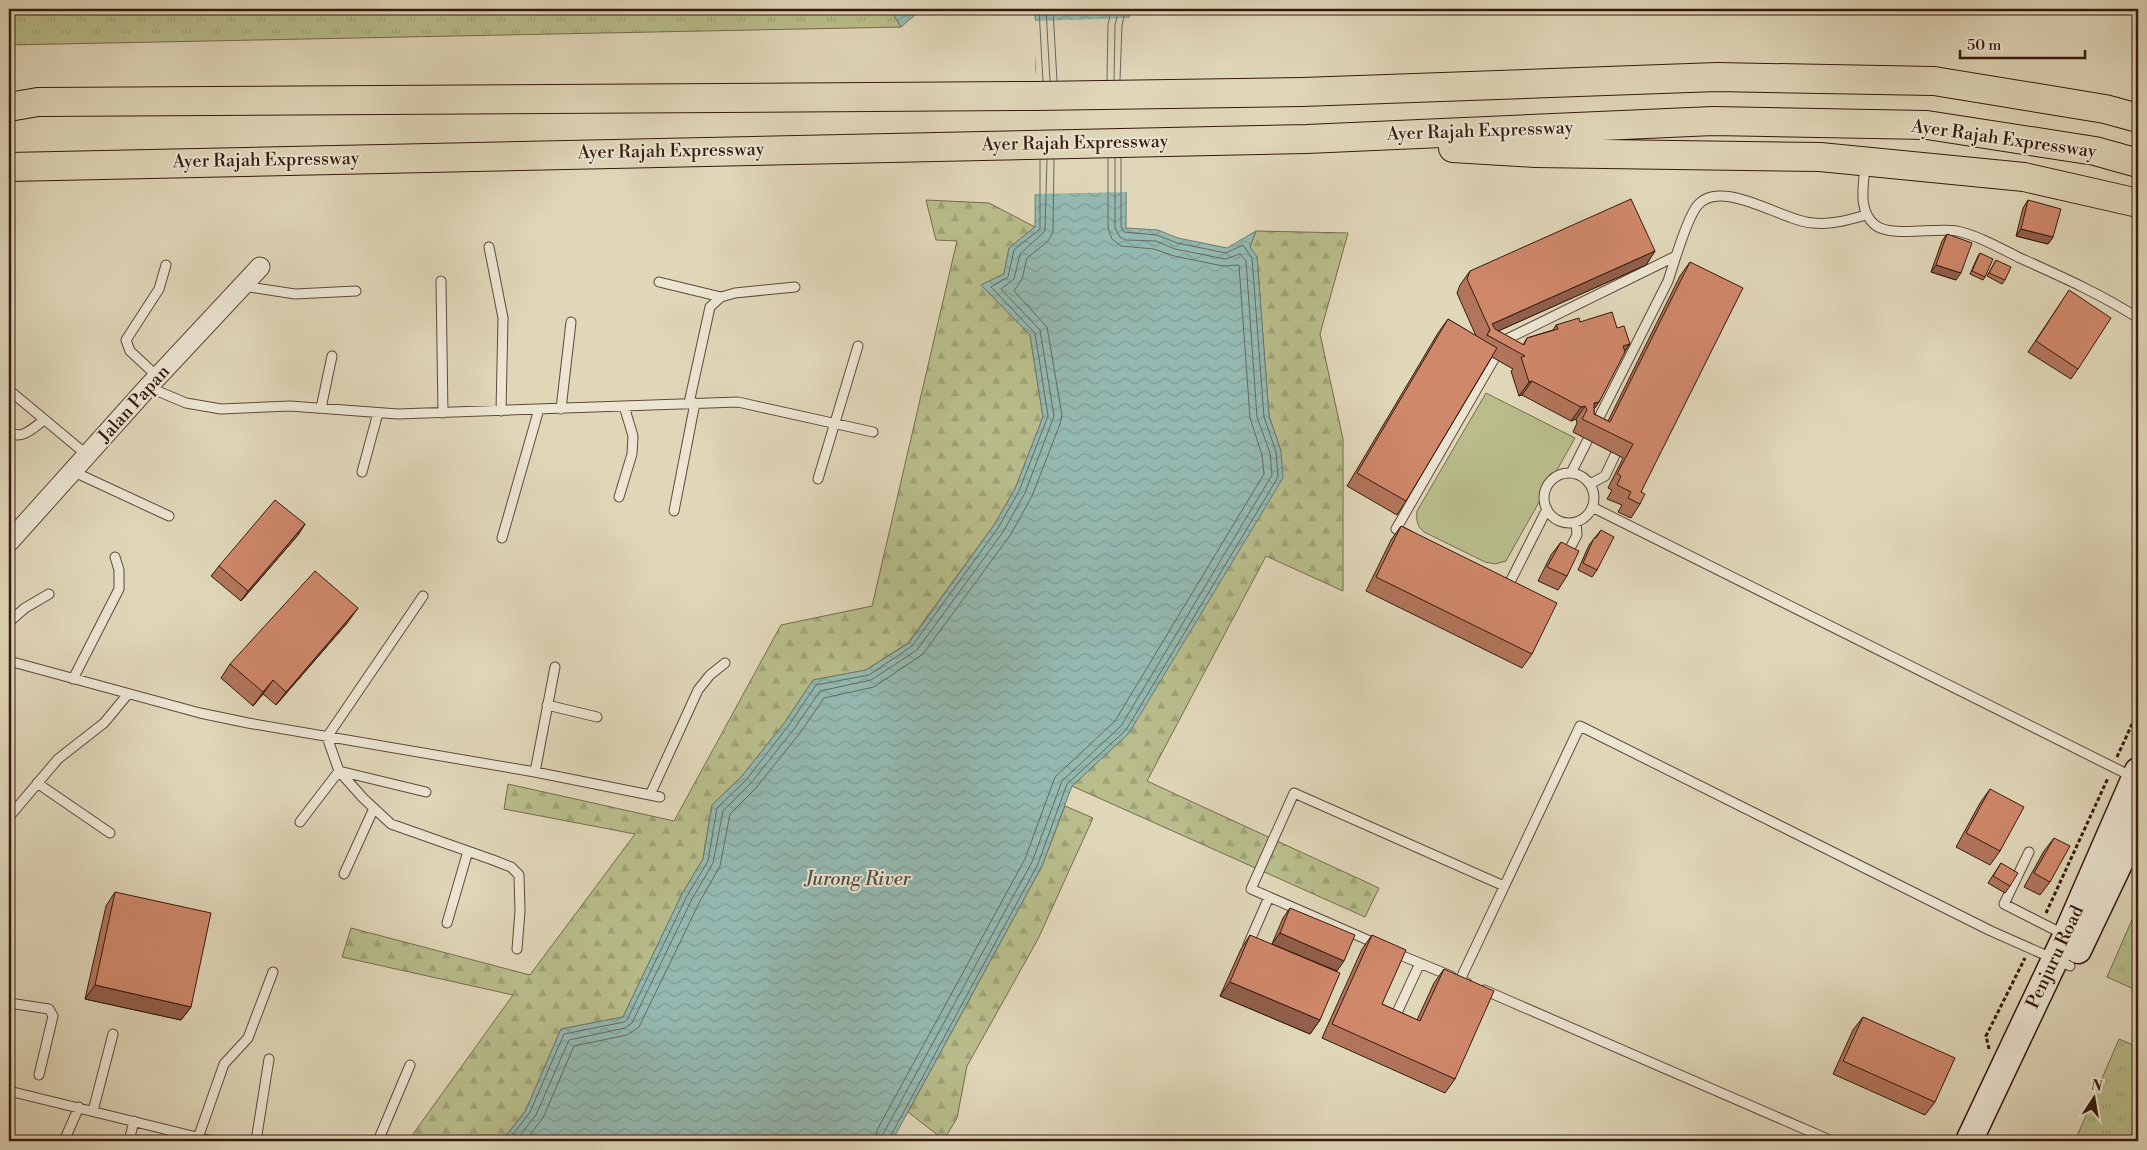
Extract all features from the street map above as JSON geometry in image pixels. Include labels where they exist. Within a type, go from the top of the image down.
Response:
[{"type":"highway","points":[[9,100],[38,102],[1035,96],[1302,92],[1718,77],[1924,81],[2105,109],[2138,118]]},
{"type":"highway","points":[[9,107],[38,102]]},
{"type":"highway","name":"Ayer Rajah Expressway","points":[[12,168],[1307,139],[1713,121],[1927,125],[2095,151],[2138,163]]},
{"type":"highway","points":[[1307,139],[1535,153],[1820,157],[2024,177],[2138,203]]},
{"type":"main road","name":"Penjuru Road","points":[[1989,1141],[2074,939],[2137,776]]},
{"type":"main road","name":"Penjuru Road","points":[[2074,939],[2138,824]]},
{"type":"main road","name":"Penjuru Road","points":[[1969,1141],[2041,997],[2063,963]]},
{"type":"street","name":"Jalan Papan","points":[[9,542],[153,382],[260,267]]},
{"type":"lane","points":[[1866,162],[1862,201],[1866,215],[1876,226],[1888,231],[1940,229],[1958,232],[1982,240],[2110,300],[2138,318]]},
{"type":"lane","points":[[1571,473],[1668,281],[1696,206],[1706,199],[1720,195],[1811,224],[1836,223],[1866,215]]},
{"type":"lane","points":[[489,247],[503,318],[501,411]]},
{"type":"lane","points":[[1414,537],[1396,529],[1505,340],[1676,256]]},
{"type":"lane","points":[[166,264],[159,289],[126,340],[130,351],[153,382],[186,403],[221,409],[290,406],[378,414],[738,402],[872,432]]},
{"type":"lane","points":[[441,281],[444,413]]},
{"type":"lane","points":[[659,282],[721,297]]},
{"type":"lane","points":[[243,286],[295,294],[356,291]]},
{"type":"lane","points":[[674,511],[710,307],[721,297],[735,293],[795,286]]},
{"type":"lane","points":[[561,408],[571,322]]},
{"type":"lane","points":[[818,479],[858,346]]},
{"type":"lane","points":[[321,408],[332,356]]},
{"type":"lane","points":[[9,390],[87,455]]},
{"type":"lane","points":[[619,497],[632,454],[633,436],[624,406]]},
{"type":"lane","points":[[502,538],[539,409]]},
{"type":"lane","points":[[362,472],[378,414]]},
{"type":"lane","points":[[9,432],[25,435],[44,420]]},
{"type":"lane","points":[[1590,484],[1605,476],[1615,455]]},
{"type":"lane","points":[[72,471],[169,516]]},
{"type":"lane","points":[[1571,473],[1583,477],[1590,484],[1594,493],[1592,507],[1584,518],[1576,522],[1566,522],[1557,519],[1547,509],[1544,494],[1548,484],[1555,477],[1571,473]]},
{"type":"lane","points":[[1592,507],[2137,776]]},
{"type":"lane","points":[[1508,584],[1547,509]]},
{"type":"lane","points":[[1565,558],[1577,535],[1576,522]]},
{"type":"lane","points":[[72,679],[119,589],[119,570],[115,557]]},
{"type":"lane","points":[[9,622],[25,608],[49,594]]},
{"type":"lane","points":[[327,737],[423,596]]},
{"type":"lane","points":[[9,661],[200,713],[327,737],[535,772],[660,797]]},
{"type":"lane","points":[[650,796],[698,690],[710,675],[725,663]]},
{"type":"lane","points":[[535,772],[555,667]]},
{"type":"lane","points":[[9,817],[58,759],[104,723],[128,694]]},
{"type":"lane","points":[[547,705],[598,717]]},
{"type":"lane","points":[[1460,980],[1580,726],[1991,931],[2063,963]]},
{"type":"lane","points":[[327,737],[339,771],[391,824],[511,867],[519,874],[520,911],[517,949]]},
{"type":"lane","points":[[339,771],[426,792]]},
{"type":"lane","points":[[300,822],[339,771]]},
{"type":"lane","points":[[37,783],[110,833]]},
{"type":"lane","points":[[1504,886],[1294,793],[1251,889],[1832,1141]]},
{"type":"lane","points":[[344,874],[374,808]]},
{"type":"lane","points":[[448,923],[468,851]]},
{"type":"lane","points":[[2029,852],[2004,904],[2074,939]]},
{"type":"lane","points":[[1257,949],[1248,945],[1268,897]]},
{"type":"lane","points":[[1395,1017],[1420,963]]},
{"type":"lane","points":[[198,1138],[224,1064],[248,1038],[273,972]]},
{"type":"lane","points":[[9,1003],[49,1009],[53,1016],[39,1076]]},
{"type":"lane","points":[[93,1110],[113,1034]]},
{"type":"lane","points":[[256,1141],[269,1059]]},
{"type":"lane","points":[[378,1141],[410,1065]]},
{"type":"lane","points":[[9,1091],[93,1110],[186,1138],[213,1141]]},
{"type":"lane","points":[[64,1141],[79,1107]]},
{"type":"lane","points":[[129,1141],[134,1121]]},
{"type":"green space","points":[[9,9],[890,9],[901,27],[9,45]]},
{"type":"green space","points":[[926,200],[989,203],[1035,227],[1009,248],[1004,274],[981,285],[1030,335],[1043,417],[1015,489],[994,525],[908,643],[866,670],[813,680],[785,722],[742,776],[712,805],[703,859],[682,894],[623,1017],[561,1029],[526,1110],[502,1141],[408,1141],[513,995],[342,957],[351,928],[530,975],[635,834],[504,809],[508,784],[674,821],[781,625],[872,606],[957,241],[936,240]]},
{"type":"green space","points":[[1256,231],[1348,233],[1320,334],[1343,439],[1343,591],[1266,556],[1147,781],[1379,888],[1365,917],[1072,786],[1129,733],[1281,451],[1269,416],[1257,257],[1250,247]]},
{"type":"green space","points":[[1486,393],[1575,438],[1506,561],[1495,564],[1485,562],[1424,532],[1418,525],[1417,517],[1417,511]]},
{"type":"green space","points":[[1065,806],[1093,818],[1038,939],[967,1066],[957,1118],[944,1140],[908,1112],[1042,866]]},
{"type":"green space","points":[[2138,906],[2138,991],[2107,977]]},
{"type":"green space","points":[[2119,1039],[2138,1047],[2138,1141],[2075,1141]]},
{"type":"water","points":[[890,9],[922,9],[901,27]]},
{"type":"water","name":"Jurong River","points":[[1034,9],[1131,9],[1127,25],[1126,228],[1158,230],[1178,238],[1227,248],[1256,231],[1250,247],[1257,257],[1269,416],[1281,451],[1283,478],[1129,733],[1072,786],[1042,866],[892,1141],[502,1141],[526,1110],[561,1029],[623,1017],[682,894],[703,859],[712,805],[742,776],[785,722],[813,680],[866,670],[909,643],[994,525],[1015,489],[1043,417],[1030,335],[981,285],[1004,274],[1009,248],[1035,227],[1036,23]]},
{"type":"pier","points":[[1131,18],[1128,79],[1129,192],[1033,194],[1033,91],[1036,68],[1033,21]]},
{"type":"building","points":[[1631,199],[1655,251],[1492,324],[1495,329],[1524,345],[1527,338],[1558,329],[1556,325],[1579,318],[1580,322],[1612,312],[1617,328],[1624,326],[1630,344],[1623,346],[1625,352],[1599,402],[1594,403],[1594,414],[1610,422],[1690,262],[1743,288],[1641,492],[1645,494],[1640,504],[1628,498],[1631,492],[1617,485],[1621,476],[1617,474],[1633,444],[1582,419],[1587,410],[1585,406],[1581,407],[1532,381],[1529,382],[1521,357],[1525,356],[1487,335],[1490,330],[1467,279],[1470,271]]},
{"type":"building","points":[[2028,200],[2061,209],[2053,237],[2021,229]]},
{"type":"building","points":[[1947,234],[1972,243],[1961,273],[1936,265]]},
{"type":"building","points":[[1980,253],[1993,259],[1985,277],[1972,271]]},
{"type":"building","points":[[1996,260],[2011,267],[2005,280],[1989,273]]},
{"type":"building","points":[[2069,290],[2111,318],[2078,369],[2036,341]]},
{"type":"building","points":[[1448,319],[1497,348],[1406,501],[1357,473]]},
{"type":"building","points":[[275,500],[305,524],[248,591],[219,566]]},
{"type":"building","points":[[1401,526],[1557,603],[1532,654],[1376,577]]},
{"type":"building","points":[[1601,530],[1614,537],[1597,570],[1583,563],[1594,538],[1596,538]]},
{"type":"building","points":[[1561,542],[1579,551],[1567,576],[1547,567]]},
{"type":"building","points":[[315,571],[358,608],[286,692],[273,680],[263,692],[230,664]]},
{"type":"building","points":[[1990,789],[2024,807],[2000,851],[1966,833]]},
{"type":"building","points":[[2054,838],[2070,846],[2050,882],[2034,873]]},
{"type":"building","points":[[2001,863],[2018,873],[2010,886],[1993,876]]},
{"type":"building","points":[[115,892],[211,913],[191,1007],[95,985]]},
{"type":"building","points":[[1290,908],[1355,935],[1344,961],[1280,933]]},
{"type":"building","points":[[1250,935],[1340,973],[1320,1020],[1230,982]]},
{"type":"building","points":[[1372,935],[1406,950],[1382,1004],[1420,1021],[1444,969],[1494,991],[1455,1079],[1332,1024]]},
{"type":"building","points":[[1863,1017],[1955,1058],[1935,1102],[1843,1061]]}]
